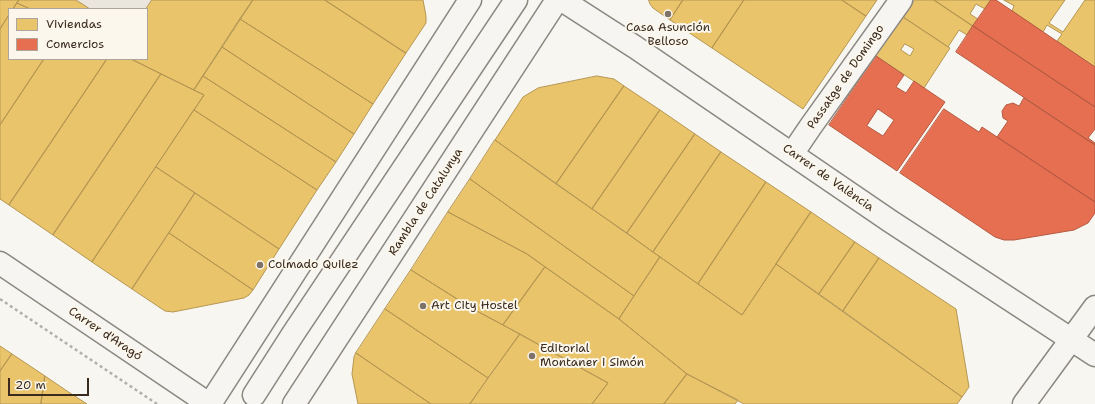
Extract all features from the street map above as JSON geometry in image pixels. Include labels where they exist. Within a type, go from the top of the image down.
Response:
[{"type":"street","points":[[210,404],[470,0]]},
{"type":"street","points":[[254,395],[293,334],[516,0]]},
{"type":"street","name":"Rambla de Catalunya","points":[[294,404],[557,0]]},
{"type":"street","name":"Carrer de València","points":[[562,0],[635,47],[890,221],[1095,355]]},
{"type":"street","name":"Passatge de Domingo","points":[[792,154],[901,0]]},
{"type":"street","name":"Carrer d'Aragó","points":[[0,263],[210,404]]},
{"type":"street","points":[[1024,404],[1095,307]]},
{"type":"path","points":[[0,299],[157,404]]},
{"type":"shaded area","points":[[76,0],[152,0],[147,8],[88,8]]},
{"type":"building: Viviendas","points":[[0,0],[19,0],[14,8],[8,8],[8,17],[0,29]]},
{"type":"building: Viviendas","points":[[19,0],[76,0],[88,8],[28,8],[17,3]]},
{"type":"building: Viviendas","points":[[152,0],[253,0],[194,90],[133,60],[148,60],[148,8],[147,8]]},
{"type":"building: Viviendas","points":[[253,0],[325,0],[406,53],[373,104],[240,19]]},
{"type":"building: Viviendas","points":[[325,0],[423,0],[426,23],[406,53]]},
{"type":"building: Viviendas","name":"Casa Asunción Belloso","points":[[649,0],[683,0],[670,20],[653,8]]},
{"type":"building: Viviendas","points":[[683,0],[744,0],[712,48],[670,20]]},
{"type":"building: Viviendas","points":[[744,0],[842,0],[866,16],[803,109],[712,48]]},
{"type":"building: Viviendas","points":[[842,0],[877,0],[866,16]]},
{"type":"building: Viviendas","points":[[915,0],[934,0],[973,26],[967,35],[959,30],[948,47],[903,17]]},
{"type":"building: Viviendas","points":[[934,0],[991,0],[985,9],[976,4],[970,14],[978,19],[973,26]]},
{"type":"building: Viviendas","points":[[1004,0],[1065,0],[1049,23],[1063,32],[1085,0],[1095,0],[1095,67],[1057,41],[1062,34],[1047,25],[1043,32],[1012,11],[1014,6]]},
{"type":"building: Viviendas","points":[[17,3],[28,8],[14,8]]},
{"type":"building: Viviendas","points":[[8,17],[8,60],[43,60],[0,125],[0,29]]},
{"type":"building: Viviendas","points":[[903,17],[950,48],[924,88],[876,56]],"holes":[[[905,44],[914,49],[910,56],[901,50]]]},
{"type":"building: Viviendas","points":[[240,19],[373,104],[354,134],[222,47]]},
{"type":"building: Viviendas","points":[[222,47],[354,134],[336,162],[203,76]]},
{"type":"building: Viviendas","points":[[43,60],[106,60],[9,205],[0,199],[0,125]]},
{"type":"building: Viviendas","points":[[106,60],[133,60],[161,74],[53,235],[9,205]]},
{"type":"building: Viviendas","points":[[161,74],[204,95],[92,262],[53,235]]},
{"type":"building: Viviendas","points":[[203,76],[336,162],[317,190],[194,110],[204,95],[194,90]]},
{"type":"building: Viviendas","points":[[597,76],[614,79],[624,86],[556,184],[495,140],[523,97],[538,88]]},
{"type":"building: Viviendas","points":[[624,86],[660,110],[592,209],[556,184]]},
{"type":"building: Viviendas","points":[[194,110],[317,190],[279,249],[156,167]]},
{"type":"building: Viviendas","points":[[660,110],[695,134],[627,233],[592,209]]},
{"type":"building: Viviendas","points":[[695,134],[721,152],[653,252],[627,233]]},
{"type":"building: Viviendas","points":[[495,140],[660,257],[634,296],[470,179]]},
{"type":"building: Viviendas","points":[[721,152],[766,182],[698,284],[653,252]]},
{"type":"building: Viviendas","points":[[156,167],[195,193],[132,289],[92,262]]},
{"type":"building: Viviendas","points":[[470,179],[634,296],[619,319],[527,254],[448,212]]},
{"type":"building: Viviendas","points":[[766,182],[811,212],[742,315],[698,284]]},
{"type":"building: Viviendas","points":[[195,193],[279,249],[253,290],[169,233]]},
{"type":"building: Viviendas","points":[[448,212],[527,254],[545,267],[503,325],[473,309],[411,270]]},
{"type":"building: Viviendas","points":[[811,212],[855,242],[819,294],[776,264]]},
{"type":"building: Viviendas","points":[[169,233],[253,290],[244,298],[173,312],[165,311],[132,289]]},
{"type":"building: Viviendas","points":[[855,242],[879,258],[843,311],[819,294]]},
{"type":"building: Viviendas","points":[[660,257],[742,315],[776,264],[962,397],[957,404],[744,404],[687,374],[619,319]]},
{"type":"building: Viviendas","points":[[879,258],[956,309],[969,387],[962,397],[843,311]]},
{"type":"building: Viviendas","points":[[545,267],[619,319],[687,374],[664,404],[592,404],[608,383],[503,325]]},
{"type":"building: Viviendas","points":[[411,270],[473,309],[520,334],[488,378],[385,309]]},
{"type":"building: Viviendas","points":[[385,309],[488,378],[470,404],[431,404],[356,353]]},
{"type":"building: Viviendas","name":"Editorial Montaner i Simón","points":[[520,334],[608,383],[592,404],[470,404]]},
{"type":"building: Viviendas","points":[[0,346],[12,354],[0,371]]},
{"type":"building: Viviendas","points":[[356,353],[431,404],[358,404],[352,374],[354,357]]},
{"type":"building: Viviendas","points":[[12,354],[45,376],[41,404],[0,404],[0,371]]},
{"type":"building: Viviendas","points":[[687,374],[738,400],[735,404],[664,404]]},
{"type":"building: Viviendas","points":[[45,376],[67,391],[87,404],[41,404]]},
{"type":"building: Comercios","points":[[991,0],[996,0],[1095,67],[1095,107],[973,26]]},
{"type":"building: Comercios","points":[[973,26],[1095,107],[1095,129],[1088,138],[1095,143],[1095,145],[956,52]]},
{"type":"building: Comercios","points":[[876,56],[904,75],[896,87],[906,93],[914,81],[945,102],[897,171],[829,125]],"holes":[[[878,109],[894,120],[883,136],[867,126]]]},
{"type":"building: Comercios","points":[[1024,98],[1095,145],[1095,202],[997,137],[1008,121],[1003,118],[1002,111],[1006,105],[1013,103],[1019,106]]},
{"type":"building: Comercios","points":[[944,109],[979,132],[982,127],[1095,202],[1095,213],[1088,223],[1074,230],[1014,240],[1004,240],[995,237],[900,173]]},
{"type":"place","name":"Casa Asunción Belloso","points":[[668,14]]},
{"type":"place","name":"Colmado Quilez","points":[[260,265]]},
{"type":"place","name":"Art City Hostel","points":[[423,306]]},
{"type":"place","name":"Editorial Montaner i Simón","points":[[532,356]]}]
